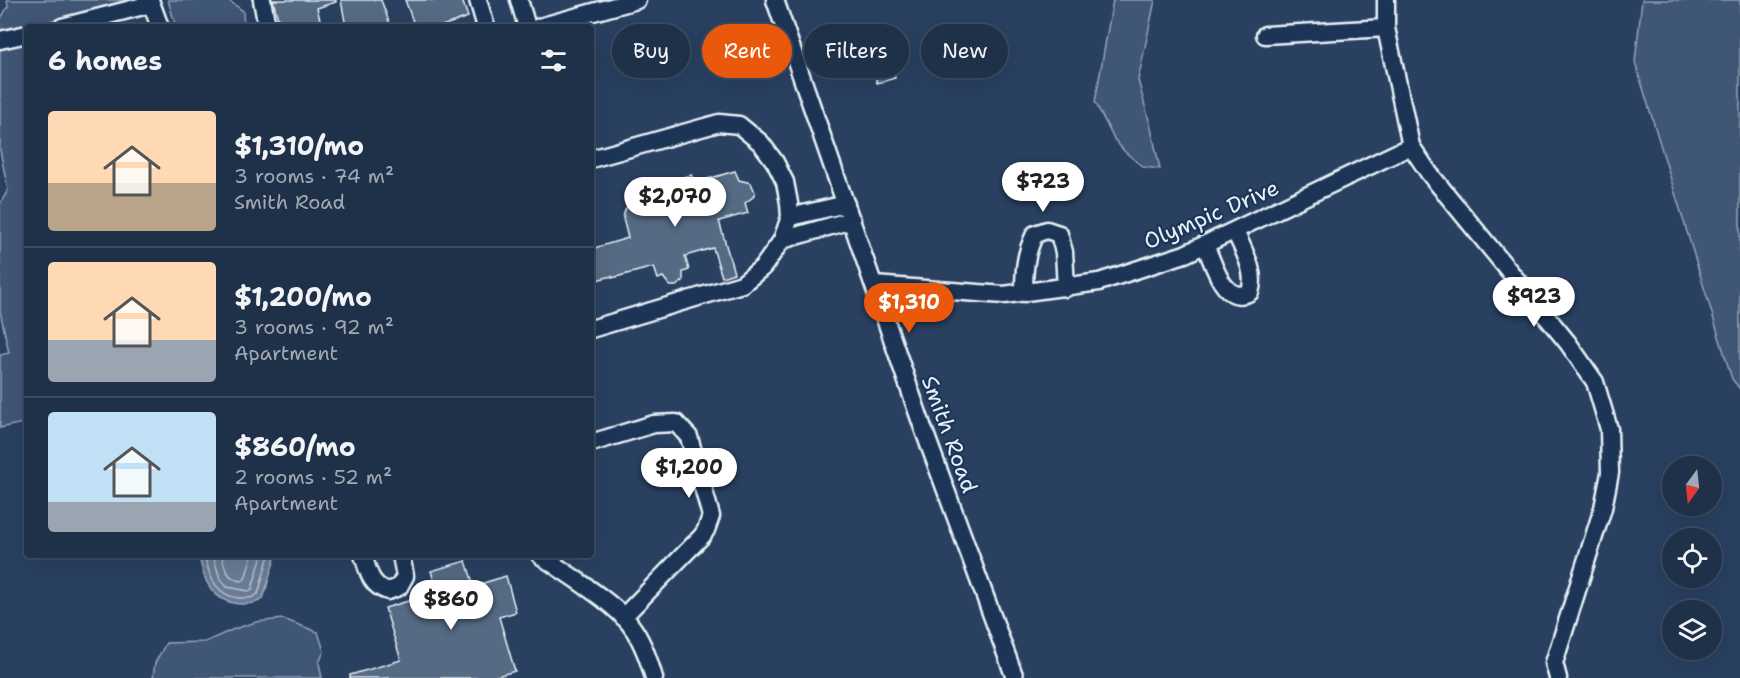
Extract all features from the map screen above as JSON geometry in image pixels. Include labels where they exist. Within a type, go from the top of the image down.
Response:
[{"type":"street","points":[[262,0],[266,24]]},
{"type":"street","points":[[478,0],[485,24]]},
{"type":"street","points":[[519,0],[526,24]]},
{"type":"street","points":[[550,24],[637,0]]},
{"type":"street","name":"Smith Road","points":[[775,0],[923,428],[1015,678]]},
{"type":"street","points":[[1386,0],[1386,28],[1412,146],[1429,173],[1568,343],[1595,382],[1609,429],[1610,473],[1603,508],[1554,663],[1558,678]]},
{"type":"street","points":[[73,24],[151,2],[159,24]]},
{"type":"street","points":[[1265,35],[1386,28]]},
{"type":"street","points":[[0,40],[24,35]]},
{"type":"street","points":[[594,158],[719,123],[739,125],[761,143],[776,162],[785,182],[790,217],[782,240],[763,267],[742,284],[594,327]]},
{"type":"street","name":"Olympic Drive","points":[[874,285],[994,294],[1024,293],[1099,282],[1185,254],[1412,146]]},
{"type":"street","points":[[790,217],[846,204]]},
{"type":"street","points":[[782,240],[852,220]]},
{"type":"street","points":[[1024,293],[1024,265],[1028,248],[1035,234],[1047,230],[1059,234],[1064,252],[1066,288]]},
{"type":"street","points":[[1205,245],[1225,289],[1233,294],[1243,295],[1250,292],[1252,272],[1235,231]]},
{"type":"street","points":[[594,442],[654,424],[676,423],[689,437],[711,516],[702,536],[623,617]]},
{"type":"street","points":[[366,558],[370,578],[376,585],[388,591],[399,587],[405,576],[402,558]]},
{"type":"street","points":[[544,558],[615,609],[632,626],[641,642],[654,678]]},
{"type":"shaded area","points":[[7,0],[130,0],[121,6],[34,24],[24,24],[24,26],[0,31],[0,20],[8,6]]},
{"type":"shaded area","points":[[168,0],[228,0],[243,11],[244,24],[175,24]]},
{"type":"shaded area","points":[[1113,0],[1155,0],[1138,80],[1160,169],[1143,167],[1124,151],[1114,139],[1095,102]]},
{"type":"shaded area","points":[[1642,0],[1740,0],[1740,389],[1732,379],[1635,62]]},
{"type":"shaded area","points":[[24,43],[24,423],[0,428],[0,355],[9,353],[0,311],[0,204],[8,190],[0,150],[0,48]]},
{"type":"shaded area","points":[[283,619],[318,632],[324,651],[319,663],[322,678],[153,678],[155,663],[166,643],[205,642],[256,622]]},
{"type":"water","points":[[200,558],[275,558],[263,599],[254,603],[244,604],[223,599],[211,588],[203,573]]},
{"type":"building","points":[[273,0],[336,0],[336,2],[317,8],[321,24],[279,24]]},
{"type":"building","points":[[341,0],[381,0],[390,24],[345,24]]},
{"type":"building","points":[[405,0],[462,0],[468,17],[448,24],[414,24]]},
{"type":"building","points":[[876,78],[895,78],[877,83]]},
{"type":"building","points":[[735,171],[739,180],[751,183],[755,192],[753,197],[745,203],[748,213],[719,221],[734,273],[722,277],[713,248],[685,256],[689,270],[683,272],[683,281],[676,286],[670,286],[663,277],[658,279],[654,267],[596,280],[594,248],[628,238],[623,218],[625,210],[632,202],[666,191],[663,182],[692,175],[694,183]]},
{"type":"building","points":[[466,561],[474,586],[506,576],[516,612],[499,617],[515,671],[490,678],[350,678],[350,675],[401,660],[385,608],[415,599],[417,604],[439,597],[431,571]]}]
